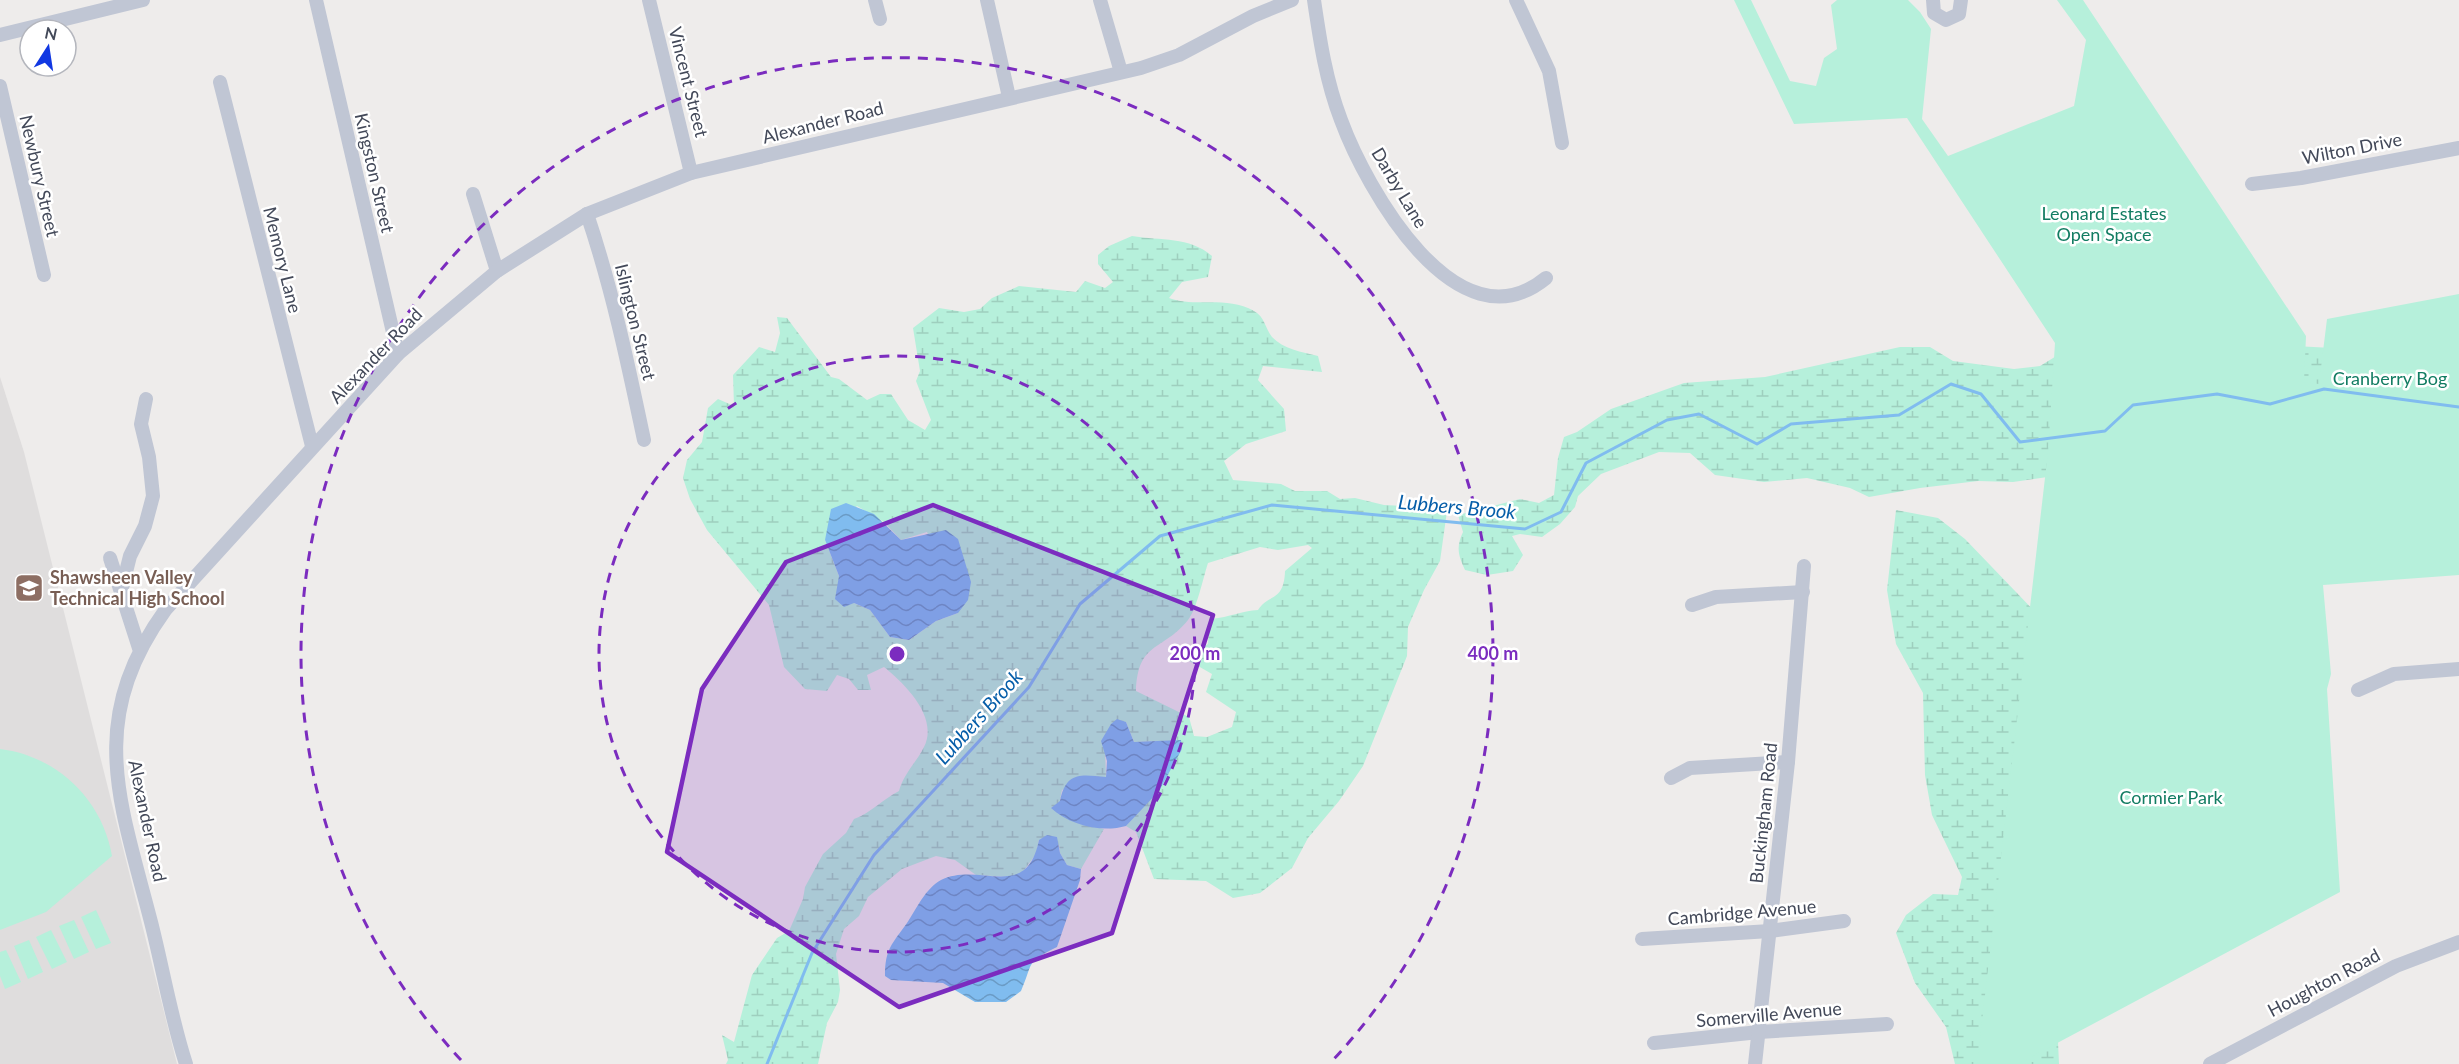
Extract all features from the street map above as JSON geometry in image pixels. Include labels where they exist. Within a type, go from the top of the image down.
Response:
[{"type":"street","points":[[0,35],[143,0]]},
{"type":"street","name":"Kingston Street","points":[[316,0],[398,354]]},
{"type":"street","name":"Vincent Street","points":[[649,0],[691,173]]},
{"type":"street","points":[[875,0],[880,20]]},
{"type":"street","points":[[987,0],[1009,97]]},
{"type":"street","points":[[1100,0],[1121,72]]},
{"type":"street","name":"Alexander Road","points":[[186,1064],[129,837],[115,767],[119,709],[130,669],[139,648],[184,588],[398,354],[496,271],[587,214],[660,183],[691,173],[1154,63],[1205,43],[1253,16],[1292,0]]},
{"type":"street","name":"Darby Lane","points":[[1314,0],[1327,78],[1341,121],[1371,180],[1415,249],[1434,269],[1475,292],[1517,295],[1532,290],[1546,278]]},
{"type":"street","points":[[1516,0],[1549,71],[1562,143]]},
{"type":"street","points":[[1933,0],[1934,13],[1946,20],[1959,14],[1961,0]]},
{"type":"street","name":"Memory Lane","points":[[220,82],[312,446]]},
{"type":"street","name":"Newbury Street","points":[[0,86],[44,274]]},
{"type":"street","name":"Wilton Drive","points":[[2252,184],[2301,178],[2459,148]]},
{"type":"street","points":[[473,194],[496,271]]},
{"type":"street","name":"Islington Street","points":[[587,214],[603,266],[644,440]]},
{"type":"street","points":[[122,592],[130,556],[145,526],[153,496],[149,457],[141,424],[146,399]]},
{"type":"street","points":[[110,558],[139,648]]},
{"type":"street","name":"Buckingham Road","points":[[1755,1064],[1788,762],[1804,566]]},
{"type":"street","points":[[1692,605],[1716,597],[1803,592]]},
{"type":"street","points":[[2358,690],[2394,674],[2459,669]]},
{"type":"street","points":[[1671,778],[1690,768],[1788,762]]},
{"type":"street","name":"Cambridge Avenue","points":[[1642,939],[1770,931],[1844,921]]},
{"type":"street","name":"Houghton Road","points":[[2210,1064],[2396,966],[2459,942]]},
{"type":"street","name":"Somerville Avenue","points":[[1654,1044],[1759,1032],[1887,1024]]},
{"type":"highlighted area","points":[[933,505],[1213,615],[1148,813],[1112,933],[899,1007],[667,852],[702,689],[786,562]]},
{"type":"shaded area","name":"Shawsheen Valley Technical High School","points":[[0,377],[24,452],[177,1064],[0,1064]]},
{"type":"green space","name":"Cormier Park","points":[[1734,0],[1751,0],[1790,81],[1816,86],[1824,58],[1837,49],[1831,5],[1837,0],[1908,0],[1920,12],[1931,29],[1922,119],[1948,156],[2074,106],[2086,40],[2057,0],[2083,0],[2306,336],[2304,382],[2319,384],[2327,319],[2459,294],[2459,575],[2323,585],[2331,674],[2327,689],[2340,892],[2018,1064],[1977,1064],[2048,452],[2055,343],[1907,118],[1794,124]]},
{"type":"green space","points":[[1132,236],[1174,240],[1194,245],[1212,256],[1208,277],[1182,282],[1169,298],[1179,301],[1222,302],[1243,306],[1260,316],[1276,341],[1293,349],[1318,356],[1322,372],[1263,366],[1258,380],[1284,409],[1286,431],[1246,444],[1224,461],[1233,480],[1281,484],[1295,491],[1327,491],[1340,499],[1355,498],[1384,505],[1425,507],[1448,504],[1440,561],[1408,627],[1407,656],[1363,766],[1339,801],[1308,838],[1292,868],[1260,893],[1233,898],[1206,881],[1154,879],[1136,832],[1126,826],[1165,778],[1181,741],[1134,742],[1126,722],[1105,748],[1106,778],[1095,776],[1062,790],[1060,800],[1079,823],[1104,829],[1081,869],[1067,865],[1060,853],[1059,845],[1039,840],[1036,854],[1022,873],[1009,877],[976,875],[955,860],[936,856],[902,869],[868,897],[859,916],[844,929],[836,954],[840,990],[838,1002],[827,1023],[818,1064],[726,1064],[728,1060],[722,1035],[734,1042],[752,975],[777,938],[789,931],[803,899],[805,887],[823,854],[846,833],[854,819],[899,791],[924,747],[927,724],[918,702],[884,667],[867,675],[871,690],[858,690],[849,679],[837,675],[827,691],[805,689],[784,667],[769,605],[707,530],[690,499],[683,478],[687,460],[702,442],[708,408],[718,399],[734,406],[733,375],[759,347],[775,352],[780,333],[777,317],[787,318],[831,377],[839,379],[867,400],[880,394],[891,394],[908,420],[925,430],[931,420],[916,381],[920,371],[913,328],[939,308],[964,312],[980,309],[992,298],[1019,286],[1076,292],[1085,281],[1105,288],[1113,282],[1098,264],[1098,255],[1109,246]],"holes":[[[857,506],[884,522],[901,540],[927,532],[958,613],[936,621],[909,640],[890,637],[870,610],[854,603],[839,576],[825,540]],[[1308,545],[1312,548],[1285,571],[1279,593],[1258,610],[1212,619],[1209,626],[1208,644],[1184,658],[1212,674],[1206,692],[1236,712],[1232,727],[1207,737],[1194,736],[1189,717],[1136,691],[1141,663],[1146,655],[1169,638],[1191,615],[1208,563],[1260,547],[1278,550]]]},
{"type":"green space","points":[[2459,340],[2075,473],[2013,482],[1978,481],[1869,497],[1850,488],[1807,478],[1764,482],[1715,475],[1690,453],[1659,452],[1601,474],[1578,496],[1575,507],[1560,524],[1542,537],[1520,534],[1512,536],[1523,555],[1513,571],[1487,575],[1465,570],[1459,555],[1459,542],[1463,532],[1458,515],[1520,499],[1539,503],[1554,495],[1558,458],[1564,437],[1577,432],[1611,409],[1684,383],[1765,377],[1900,347],[1930,347],[1953,361],[2014,369],[2040,366],[2058,355],[2276,345],[2332,348]]},
{"type":"green space","points":[[1896,510],[1938,518],[1965,539],[2039,616],[2059,1064],[1955,1064],[1946,1027],[1915,983],[1896,933],[1906,915],[1933,894],[1958,895],[1962,877],[1932,815],[1925,775],[1923,693],[1896,644],[1887,590]]},
{"type":"green space","points":[[0,749],[21,753],[40,761],[58,771],[74,784],[98,816],[107,835],[112,856],[46,912],[0,930]]},
{"type":"green space","points":[[96,910],[111,943],[96,949],[81,917]]},
{"type":"green space","points":[[74,920],[89,952],[74,959],[59,926]]},
{"type":"green space","points":[[51,930],[67,962],[52,969],[36,937]]},
{"type":"green space","points":[[29,940],[43,972],[28,979],[14,946]]},
{"type":"green space","points":[[6,950],[21,982],[5,989],[0,976],[0,952]]},
{"type":"water","points":[[846,503],[874,514],[901,540],[946,530],[958,539],[971,582],[968,600],[958,613],[936,621],[909,640],[890,637],[870,610],[854,603],[844,607],[835,599],[839,576],[825,540],[831,509]]},
{"type":"water","points":[[1117,719],[1126,722],[1134,742],[1181,740],[1182,749],[1159,791],[1126,826],[1096,828],[1076,823],[1058,814],[1051,808],[1060,801],[1066,784],[1071,779],[1083,776],[1106,777],[1107,761],[1101,741],[1111,724]]},
{"type":"water","points":[[1047,835],[1057,837],[1060,853],[1067,865],[1081,869],[1080,880],[1057,947],[1035,960],[1021,991],[1006,1002],[975,1002],[943,983],[891,980],[885,976],[886,959],[890,947],[930,888],[941,880],[956,875],[1013,875],[1024,870],[1033,859],[1039,840]]},
{"type":"waterway","name":"Lubbers Brook","points":[[767,1064],[812,953],[874,855],[1029,687],[1080,604],[1160,536],[1272,505],[1525,529],[1561,512],[1586,463],[1667,420],[1699,414],[1757,444],[1791,424],[1899,415],[1951,384],[1981,394],[2020,442],[2105,431],[2133,405],[2217,394],[2270,404],[2324,389],[2459,407]]},
{"type":"place","name":"Shawsheen Valley Technical High School","points":[[29,588]]},
{"type":"park label","name":"Leonard Estates Open Space","points":[[2104,224]]},
{"type":"park label","name":"Cranberry Bog","points":[[2390,379]]}]
